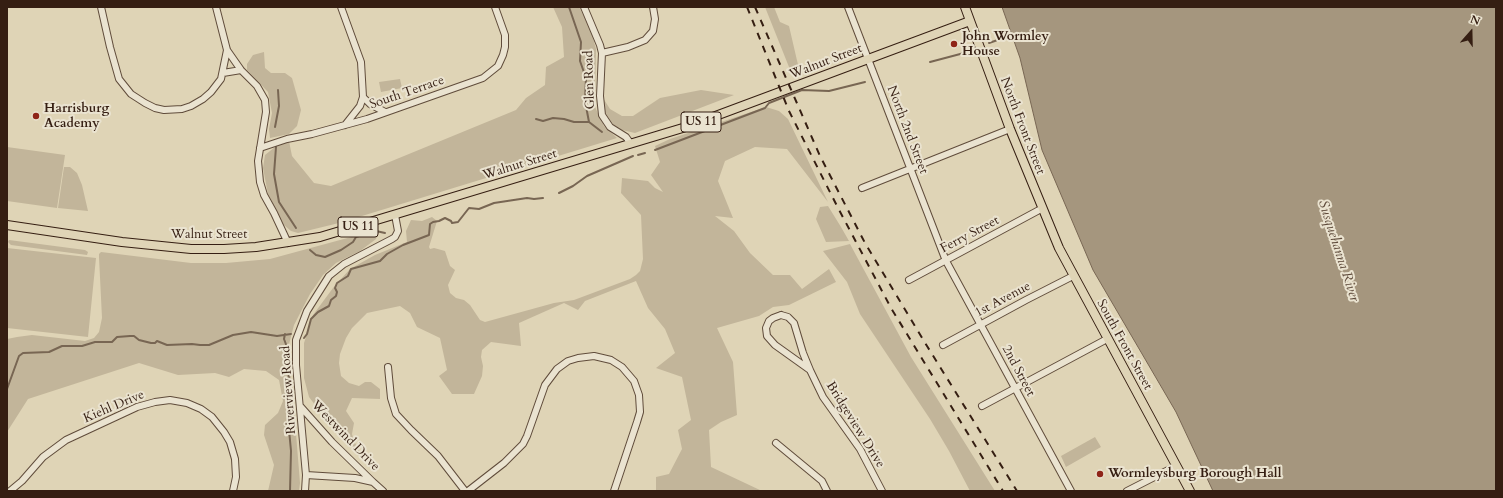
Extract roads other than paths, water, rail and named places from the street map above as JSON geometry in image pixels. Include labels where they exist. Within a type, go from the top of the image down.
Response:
[{"type":"main road","name":"North Front Street","points":[[964,7],[1041,209]]},
{"type":"main road","name":"Walnut Street","points":[[7,225],[148,246],[183,249],[240,248],[288,243],[325,236],[631,144],[721,115],[970,21]]},
{"type":"main road","name":"South Front Street","points":[[1041,209],[1073,276],[1190,491]]},
{"type":"street","points":[[101,7],[119,79],[131,94],[145,103],[164,110],[176,110],[191,106],[204,99],[216,86],[223,73],[227,50]]},
{"type":"street","points":[[216,7],[227,50],[241,70],[262,92],[266,104],[258,171],[262,190],[288,243]]},
{"type":"street","points":[[341,7],[361,62],[364,97],[360,106],[345,125]]},
{"type":"street","name":"South Terrace","points":[[260,148],[287,139],[345,125],[479,80],[495,69],[503,55],[505,40],[495,7]]},
{"type":"street","name":"Glen Road","points":[[584,7],[597,36],[602,53],[600,96],[602,114],[610,127],[626,137],[631,144]]},
{"type":"street","points":[[602,53],[628,47],[646,40],[653,30],[655,19],[653,7]]},
{"type":"street","name":"North 2nd Street","points":[[848,7],[946,261]]},
{"type":"street","points":[[223,73],[241,70]]},
{"type":"street","points":[[364,97],[370,104],[385,112]]},
{"type":"street","points":[[862,188],[1010,129]]},
{"type":"street","name":"Ferry Street","points":[[909,280],[1041,209]]},
{"type":"street","name":"Riverview Road","points":[[305,491],[306,475],[296,366],[296,343],[307,311],[323,284],[337,269],[360,255],[389,242],[395,237],[398,227],[395,215]]},
{"type":"street","name":"2nd Street","points":[[946,261],[1071,491]]},
{"type":"street","name":"1st Avenue","points":[[943,345],[980,324],[1073,276]]},
{"type":"street","name":"Bridgeview Drive","points":[[810,370],[768,339],[766,328],[769,321],[781,315],[791,320],[797,332],[810,370],[823,397],[860,449],[882,491]]},
{"type":"street","points":[[982,406],[1107,339]]},
{"type":"street","points":[[388,367],[391,398],[396,414],[438,456],[466,491],[504,463],[523,444],[546,386],[557,369],[568,361],[578,358],[594,356],[611,360],[622,368],[634,381],[639,396],[640,412],[614,491]]},
{"type":"street","name":"Kiehl Drive","points":[[10,491],[22,481],[43,457],[66,440],[137,407],[170,400],[187,403],[201,409],[212,417],[224,432],[230,442],[235,459],[236,477],[233,491]]},
{"type":"street","name":"Westwind Drive","points":[[300,406],[332,442],[383,491]]},
{"type":"street","points":[[776,443],[822,480],[827,491]]},
{"type":"street","points":[[1127,491],[1176,466]]},
{"type":"street","name":"Westwind Drive","points":[[306,475],[355,478],[373,482]]},
{"type":"water","name":"Susquehanna River","points":[[1002,7],[1496,7],[1496,491],[1213,491],[1176,412],[1093,270],[1042,150],[1020,58]]},
{"type":"waterway","points":[[569,7],[581,42],[580,61],[586,78],[585,101],[589,122],[602,132]]},
{"type":"waterway","points":[[989,43],[1012,35]]},
{"type":"waterway","points":[[930,62],[964,53]]},
{"type":"waterway","points":[[655,150],[765,108],[769,103],[802,90],[829,91],[865,82]]},
{"type":"waterway","points":[[275,127],[279,106],[278,90]]},
{"type":"waterway","points":[[536,119],[543,121],[553,118],[574,122],[589,122]]},
{"type":"waterway","points":[[276,147],[274,174],[279,202],[296,228]]},
{"type":"waterway","points":[[638,155],[645,153]]},
{"type":"waterway","points":[[559,193],[573,186],[587,176],[633,156]]},
{"type":"waterway","points":[[304,338],[307,334],[311,319],[318,312],[329,306],[331,300],[336,296],[337,292],[335,288],[337,283],[348,276],[351,269],[380,261],[387,254],[403,245],[429,235],[430,224],[433,222],[445,218],[452,223],[458,222],[469,208],[479,209],[494,203],[527,198],[543,198]]},
{"type":"waterway","points":[[310,250],[316,255],[325,257],[341,250],[353,242],[356,237],[376,231],[385,233]]},
{"type":"waterway","points":[[7,389],[19,356],[23,353],[49,352],[62,346],[82,346],[95,342],[112,342],[117,337],[130,336],[134,336],[139,340],[151,343],[155,343],[157,341],[167,345],[209,345],[233,335],[251,332],[277,336],[291,334]]},
{"type":"waterway","points":[[285,334],[284,339],[287,347],[291,414],[288,419],[291,451],[290,491]]},
{"type":"railway","points":[[747,7],[789,111],[837,206],[891,308],[1003,491]]},
{"type":"railway","points":[[755,7],[820,156],[865,243],[1017,491]]},
{"type":"place","name":"John Wormley House","points":[[954,44]]},
{"type":"place","name":"Harrisburg Academy","points":[[36,116]]},
{"type":"place","name":"Wormleysburg Borough Hall","points":[[1100,474]]}]
